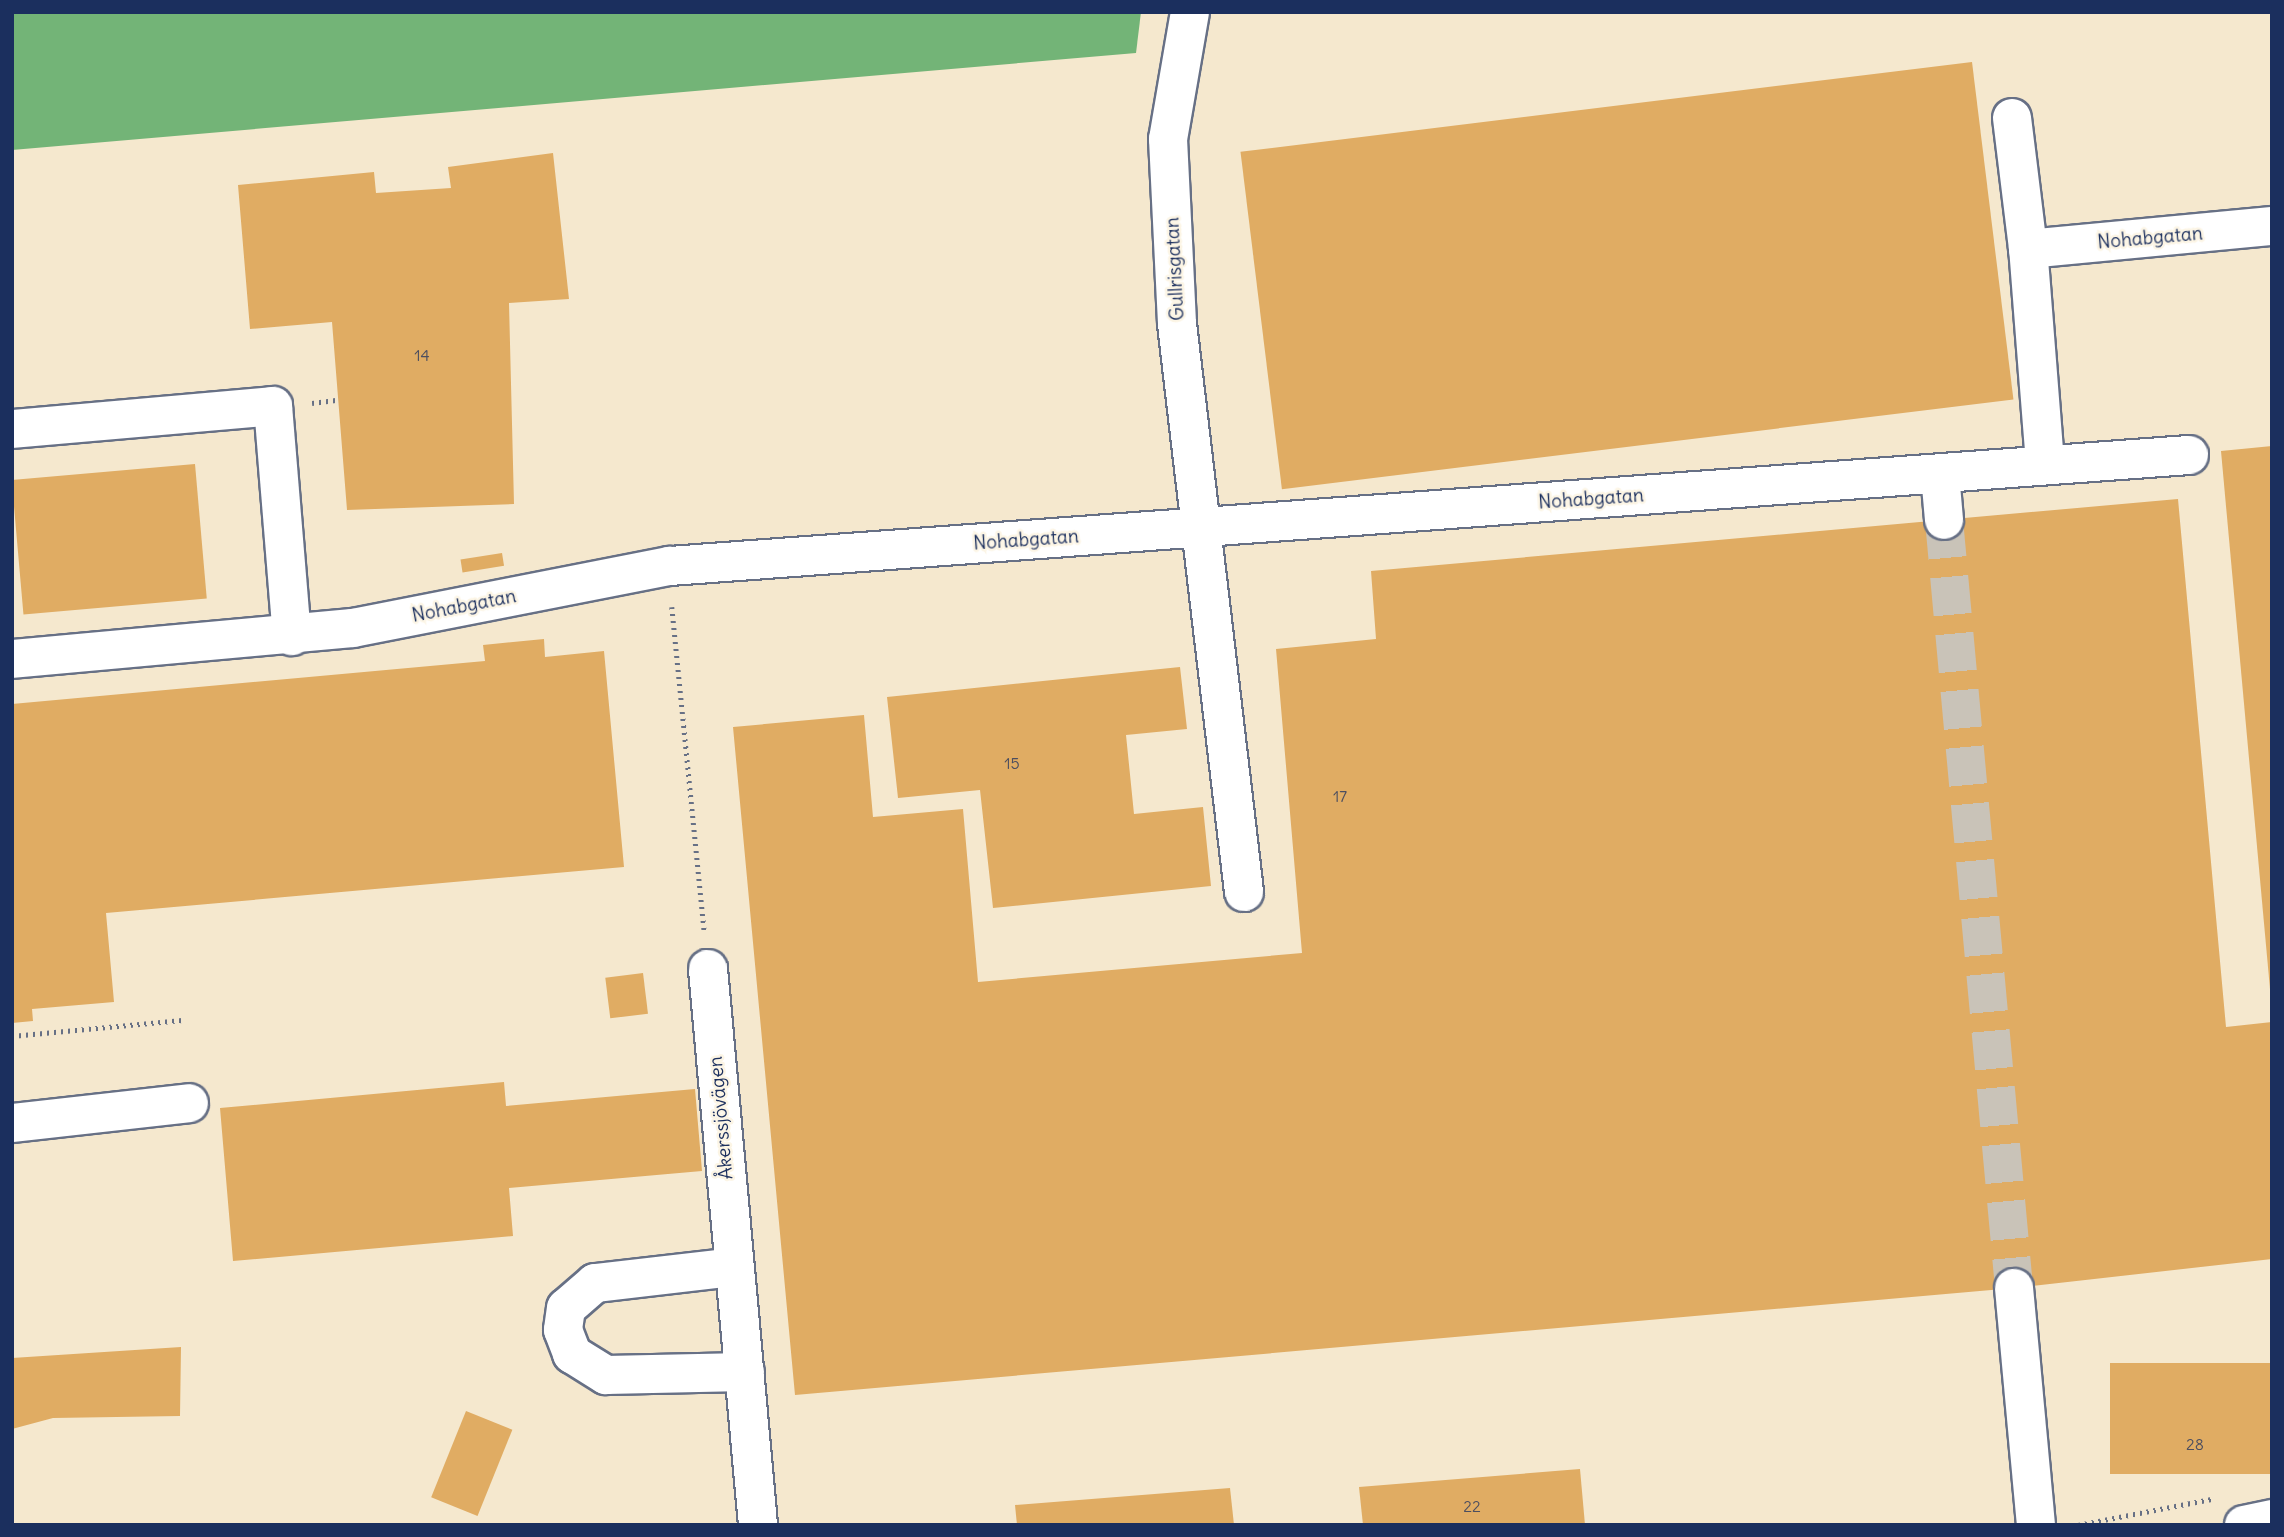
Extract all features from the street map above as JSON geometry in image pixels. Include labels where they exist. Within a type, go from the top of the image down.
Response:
[{"type":"street","name":"Gullrisgatan","points":[[1190,12],[1168,139],[1177,324],[1244,892]]},
{"type":"street","points":[[2012,118],[2028,249],[2045,463]]},
{"type":"street","name":"Nohabgatan","points":[[2028,249],[2272,226]]},
{"type":"street","points":[[12,429],[273,406],[292,636]]},
{"type":"street","name":"Nohabgatan","points":[[12,659],[292,636],[670,566],[1940,474],[2045,463],[2189,456]]},
{"type":"street","points":[[1940,474],[1944,520]]},
{"type":"street","name":"Åkerssjövägen","points":[[708,969],[758,1525]]},
{"type":"street","points":[[12,1123],[189,1103]]},
{"type":"street","points":[[734,1268],[595,1283],[566,1308],[563,1330],[572,1354],[606,1375],[745,1372]]},
{"type":"street","points":[[2014,1288],[2036,1525]]},
{"type":"street","points":[[2232,1511],[2272,1519]]},
{"type":"path","points":[[670,566],[678,704],[708,969]]},
{"type":"path","points":[[12,1036],[182,1020]]},
{"type":"path","points":[[2078,1525],[2232,1511]]},
{"type":"green space","points":[[12,12],[1141,12],[1136,53],[12,150]]},
{"type":"building","points":[[1972,62],[2013,399],[1282,489],[1240,152]]},
{"type":"building","points":[[553,153],[569,299],[509,303],[514,504],[347,510],[332,322],[250,329],[238,185],[374,172],[376,193],[451,188],[448,167]]},
{"type":"building","points":[[2272,446],[2272,989],[2270,989],[2221,451]]},
{"type":"building","points":[[195,464],[207,598],[23,615],[12,480]]},
{"type":"building","points":[[2178,499],[2226,1027],[2272,1022],[2272,1259],[2014,1288],[795,1395],[733,727],[864,715],[873,817],[963,809],[978,982],[1302,953],[1276,649],[1376,639],[1371,571]]},
{"type":"building","points":[[502,553],[504,566],[463,572],[461,560]]},
{"type":"building","points":[[544,639],[545,657],[604,651],[624,867],[106,913],[114,1002],[32,1009],[33,1021],[12,1023],[12,704],[485,661],[483,645]]},
{"type":"building","points":[[1180,667],[1187,729],[1126,735],[1134,814],[1203,807],[1211,886],[993,908],[980,790],[898,798],[887,697]]},
{"type":"building","points":[[643,973],[648,1014],[610,1018],[605,978]]},
{"type":"building","points":[[504,1082],[506,1106],[695,1089],[702,1171],[509,1188],[513,1236],[233,1261],[220,1108]]},
{"type":"building","points":[[181,1347],[180,1416],[53,1418],[12,1429],[12,1358]]},
{"type":"building","points":[[2110,1363],[2272,1363],[2272,1474],[2110,1474]]},
{"type":"building","points":[[466,1411],[512,1430],[478,1516],[431,1497]]},
{"type":"building","points":[[1580,1469],[1585,1525],[1363,1525],[1359,1487]]},
{"type":"building","points":[[1230,1488],[1234,1525],[1017,1525],[1015,1505]]},
{"type":"tunnel","points":[[1944,520],[2014,1288]]}]
